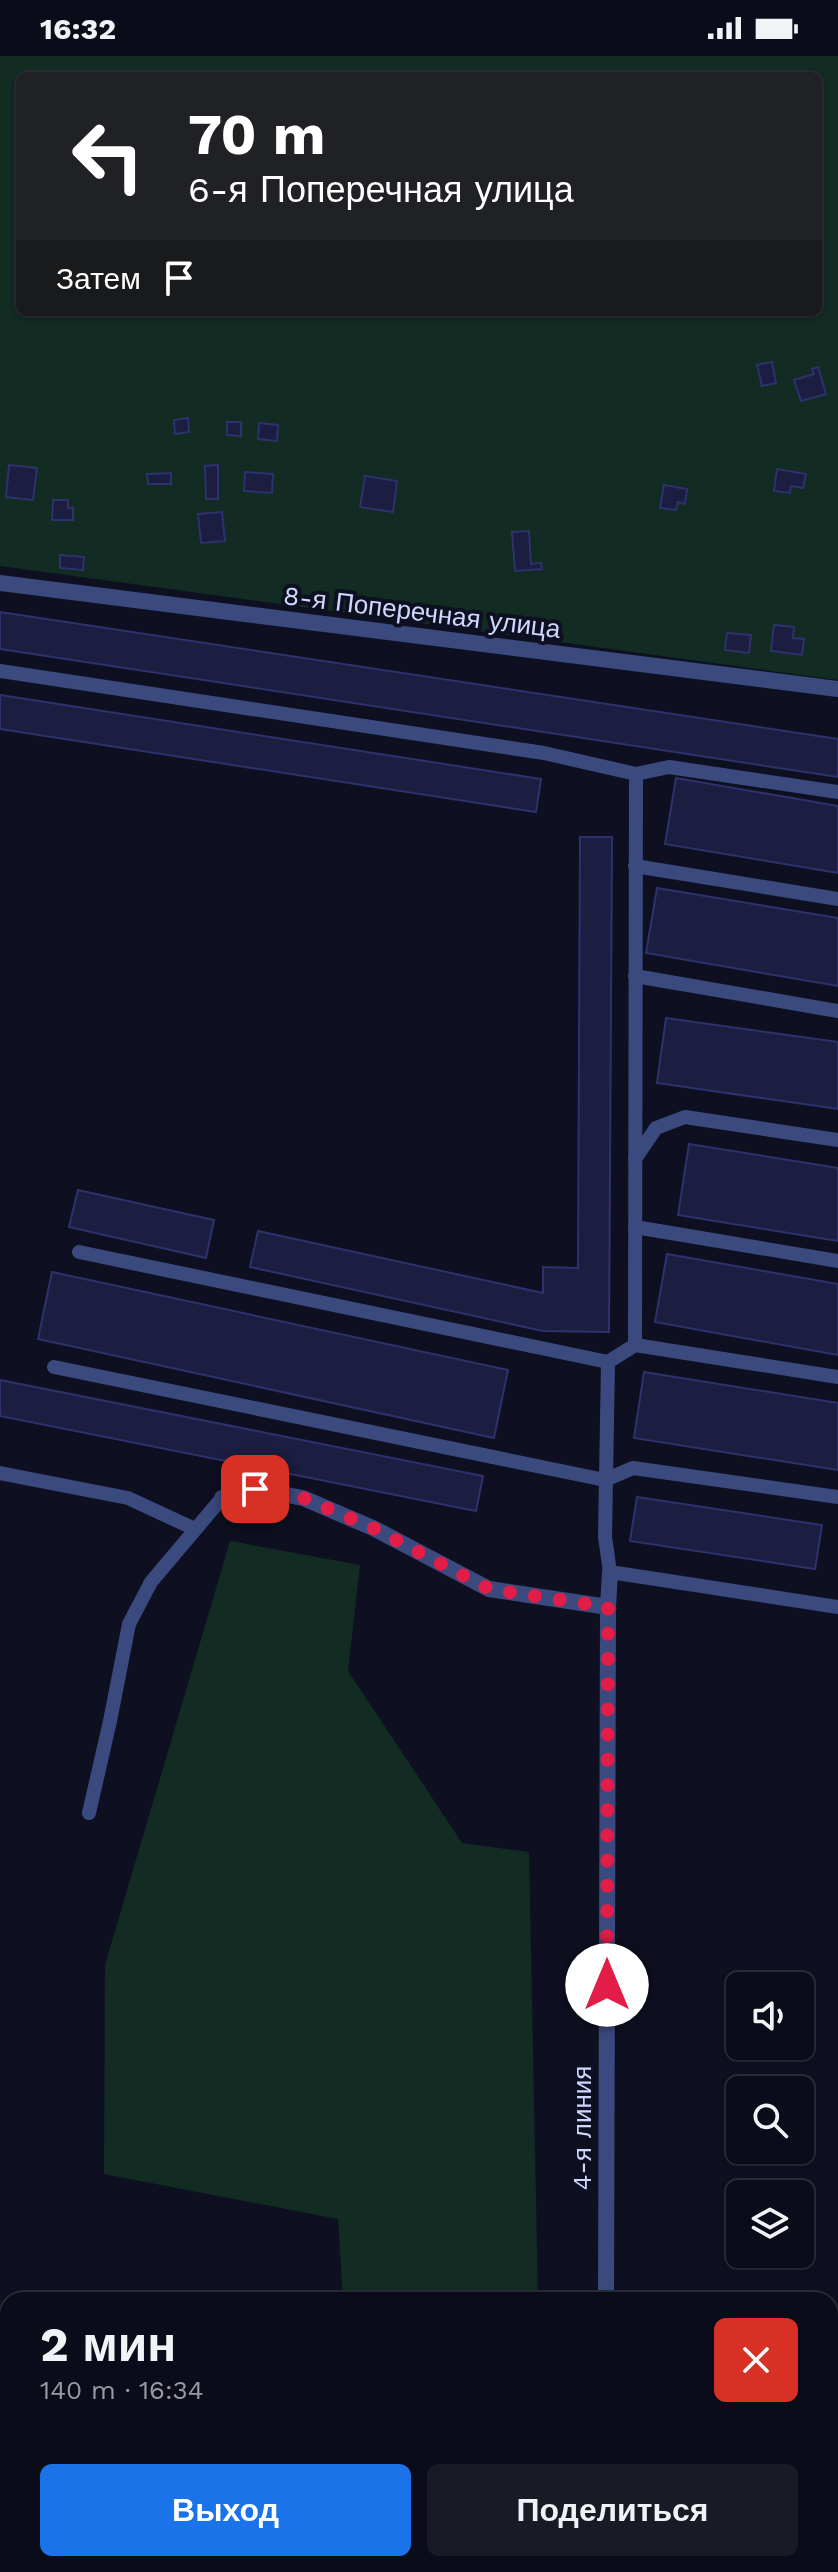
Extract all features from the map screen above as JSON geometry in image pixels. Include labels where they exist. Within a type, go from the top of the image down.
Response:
[{"type":"street","name":"8-я Поперечная улица","points":[[0,583],[838,689]]},
{"type":"street","points":[[222,1498],[255,1489],[303,1498],[373,1528],[489,1589],[608,1607]]},
{"type":"street","name":"4-я линия","points":[[606,2292],[610,1572]]},
{"type":"lane","points":[[0,671],[544,753],[636,774],[669,767],[838,792]]},
{"type":"lane","points":[[635,1345],[636,774]]},
{"type":"lane","points":[[635,866],[838,899]]},
{"type":"lane","points":[[635,976],[838,1011]]},
{"type":"lane","points":[[635,1159],[656,1128],[685,1117],[838,1140]]},
{"type":"lane","points":[[635,1227],[838,1261]]},
{"type":"lane","points":[[79,1252],[608,1362],[635,1345],[838,1377]]},
{"type":"lane","points":[[608,1362],[605,1537],[610,1572],[838,1607]]},
{"type":"lane","points":[[54,1367],[605,1480],[633,1468],[838,1497]]},
{"type":"lane","points":[[0,1473],[128,1498],[195,1529]]},
{"type":"lane","points":[[89,1813],[129,1624],[151,1582],[222,1498]]},
{"type":"green space","points":[[0,56],[838,56],[838,680],[0,566]]},
{"type":"green space","points":[[230,1541],[360,1565],[348,1671],[462,1843],[529,1852],[538,2292],[343,2292],[338,2219],[104,2174],[105,1965]]},
{"type":"building","points":[[772,362],[776,383],[762,386],[757,365]]},
{"type":"building","points":[[818,367],[826,394],[801,401],[794,380],[814,374],[812,369]]},
{"type":"building","points":[[188,418],[189,432],[175,434],[174,420]]},
{"type":"building","points":[[227,422],[241,422],[241,436],[227,435]]},
{"type":"building","points":[[259,423],[278,425],[277,441],[258,439]]},
{"type":"building","points":[[9,465],[37,468],[33,500],[6,497]]},
{"type":"building","points":[[218,465],[218,499],[206,499],[205,466]]},
{"type":"building","points":[[777,469],[806,474],[803,488],[791,486],[790,493],[774,491]]},
{"type":"building","points":[[245,472],[273,474],[272,493],[244,491]]},
{"type":"building","points":[[171,473],[171,484],[148,484],[147,474]]},
{"type":"building","points":[[365,476],[397,481],[393,512],[360,507]]},
{"type":"building","points":[[664,485],[687,489],[685,504],[678,502],[676,510],[660,508]]},
{"type":"building","points":[[53,500],[68,500],[68,508],[73,508],[73,520],[52,520]]},
{"type":"building","points":[[222,512],[225,541],[201,543],[198,514]]},
{"type":"building","points":[[529,531],[531,564],[541,563],[542,569],[515,571],[512,532]]},
{"type":"building","points":[[60,555],[84,557],[83,570],[60,568]]},
{"type":"building","points":[[0,612],[838,739],[838,777],[0,649]]},
{"type":"building","points":[[774,625],[794,627],[793,638],[804,639],[802,655],[771,651]]},
{"type":"building","points":[[727,633],[751,635],[749,653],[725,650]]},
{"type":"building","points":[[0,695],[541,779],[536,812],[0,729]]},
{"type":"building","points":[[676,778],[838,806],[838,873],[665,844]]},
{"type":"building","points":[[580,837],[612,837],[609,1332],[543,1331],[250,1267],[258,1231],[543,1293],[543,1267],[578,1268]]},
{"type":"building","points":[[657,888],[838,918],[838,986],[646,953]]},
{"type":"building","points":[[666,1018],[838,1042],[838,1109],[657,1083]]},
{"type":"building","points":[[689,1144],[838,1168],[838,1241],[678,1215]]},
{"type":"building","points":[[78,1190],[214,1220],[206,1258],[69,1227]]},
{"type":"building","points":[[667,1254],[838,1284],[838,1355],[655,1322]]},
{"type":"building","points":[[52,1272],[508,1370],[494,1438],[38,1339]]},
{"type":"building","points":[[644,1372],[838,1403],[838,1470],[634,1438]]},
{"type":"building","points":[[0,1380],[483,1476],[476,1511],[0,1416]]},
{"type":"building","points":[[637,1497],[822,1525],[815,1569],[630,1541]]},
{"type":"route","points":[[255,1489],[303,1498],[373,1528],[489,1589],[608,1607],[607,1985]]}]
